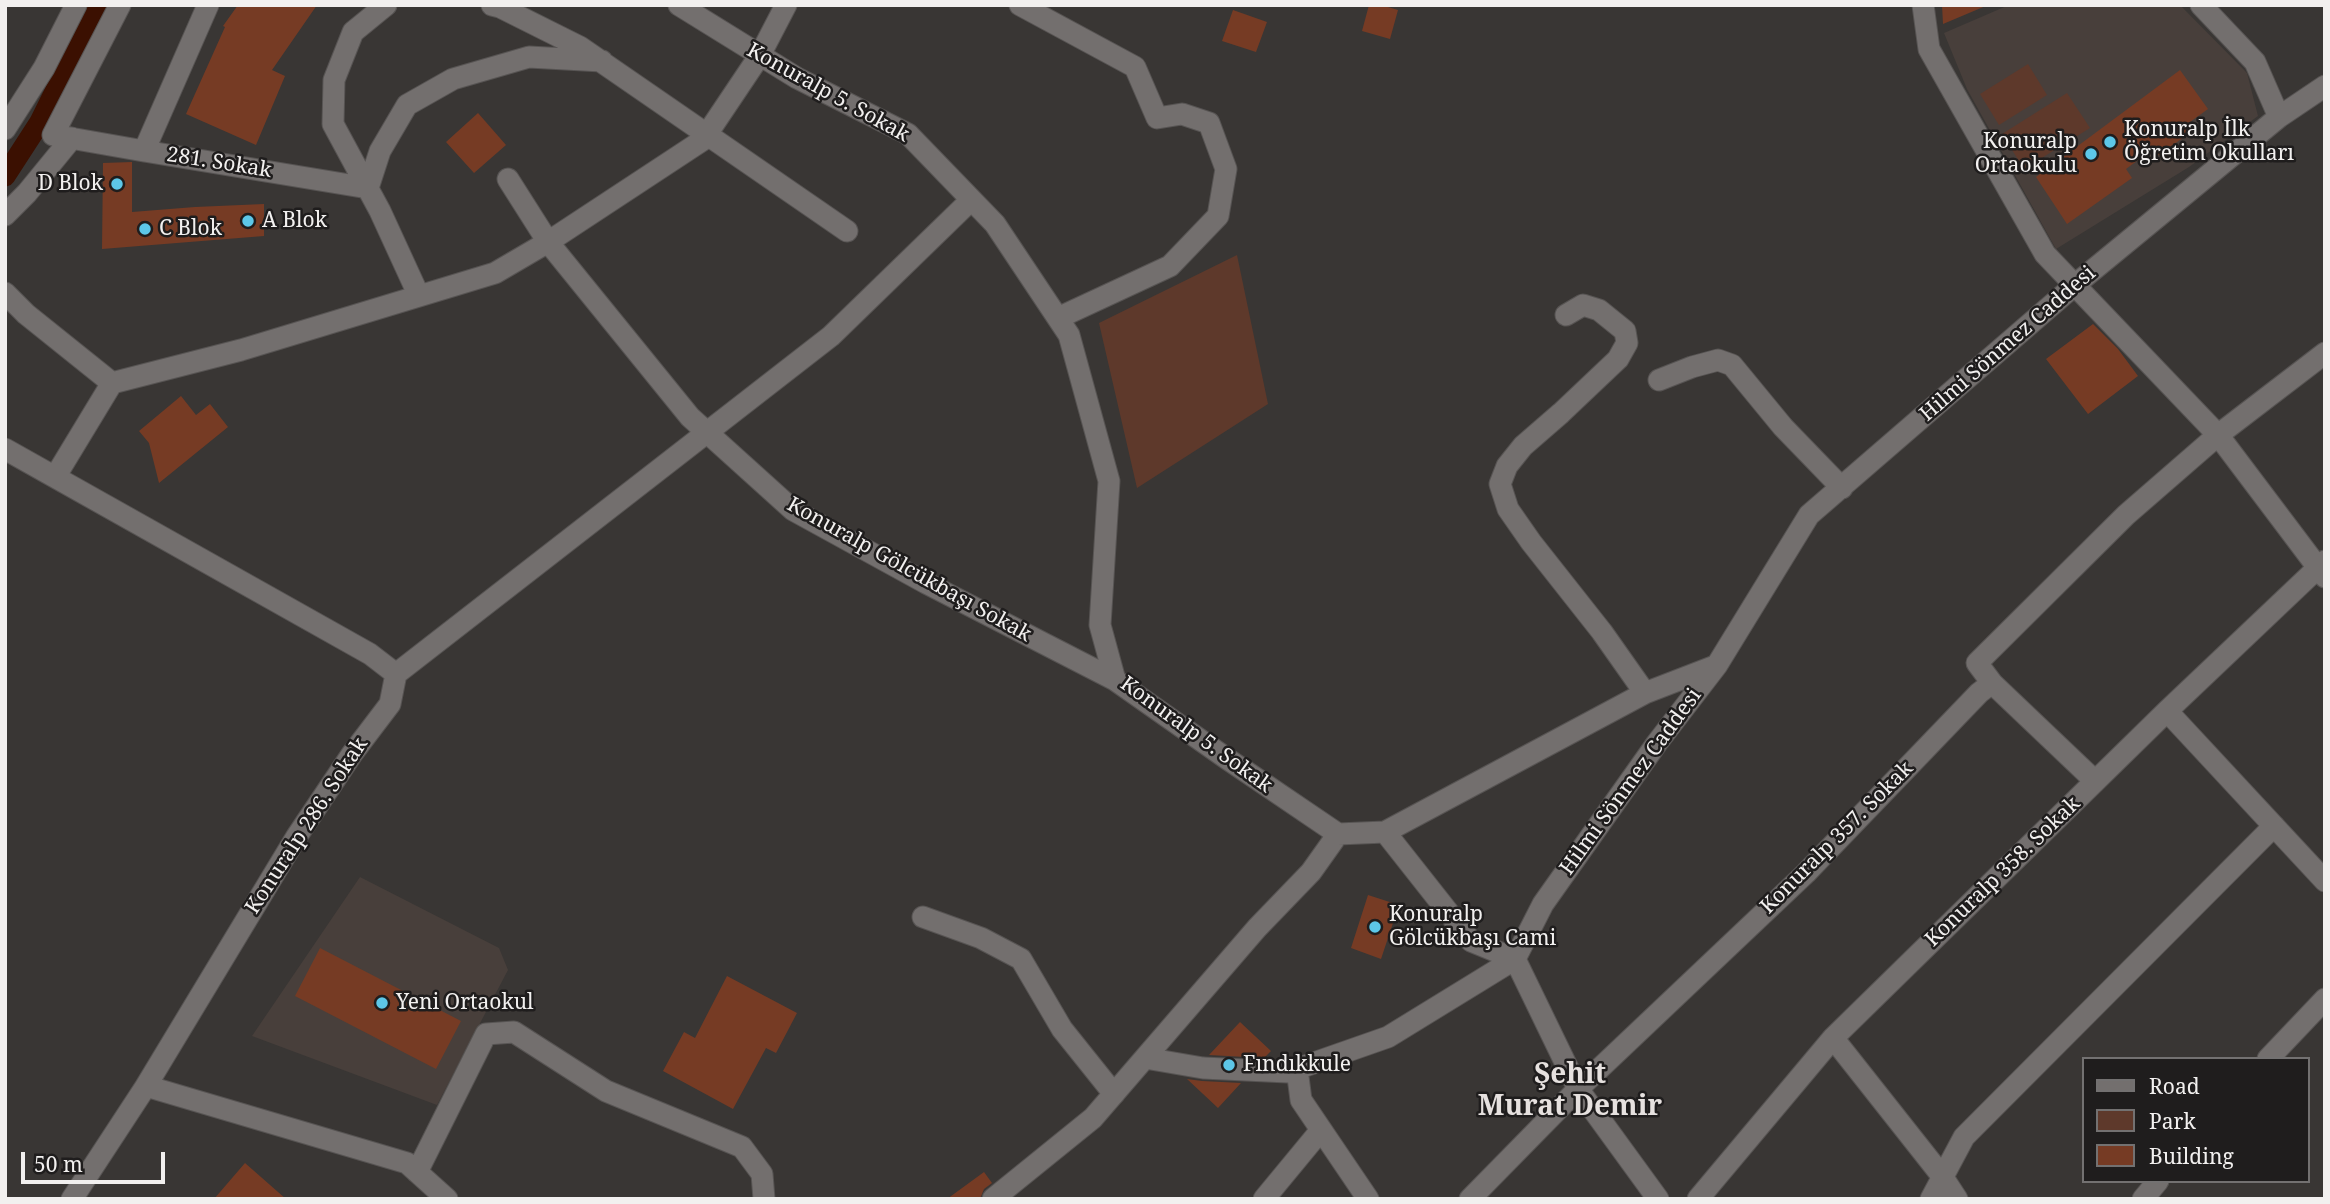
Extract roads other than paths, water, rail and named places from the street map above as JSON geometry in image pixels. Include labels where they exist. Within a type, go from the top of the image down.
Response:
[{"type":"street","points":[[5,129],[44,68],[76,5]]},
{"type":"street","points":[[120,5],[53,135],[144,151]]},
{"type":"street","name":"281. Sokak","points":[[208,5],[144,151],[368,188]]},
{"type":"street","points":[[386,5],[353,32],[334,80],[333,124],[368,188],[419,296]]},
{"type":"street","points":[[492,5],[580,47],[602,61],[847,231]]},
{"type":"street","name":"Konuralp 5. Sokak","points":[[679,5],[797,78],[908,134],[995,224],[1069,335],[1109,481],[1100,625],[1115,680],[1338,834]]},
{"type":"street","points":[[55,477],[111,383],[241,350],[495,273],[548,242],[703,140],[760,55],[786,5]]},
{"type":"street","points":[[1020,5],[1135,67],[1157,118],[1182,114],[1209,123],[1226,169],[1219,216],[1170,266],[1058,318]]},
{"type":"street","points":[[1923,5],[1929,49],[2045,254],[2218,435],[2322,568]]},
{"type":"street","points":[[2201,5],[2255,62],[2279,117]]},
{"type":"street","points":[[368,188],[380,151],[407,106],[453,79],[529,57],[602,61]]},
{"type":"street","name":"Hilmi Sönmez Caddesi","points":[[1515,959],[1543,904],[1649,754],[1717,665],[1809,515],[2076,284],[2279,117],[2325,86]]},
{"type":"street","points":[[5,215],[27,193],[72,138]]},
{"type":"street","name":"Konuralp Gölcükbaşı Sokak","points":[[508,180],[548,242],[690,417],[793,510],[926,583],[1115,680]]},
{"type":"street","points":[[5,449],[370,654],[396,674],[831,336],[971,200]]},
{"type":"street","points":[[5,293],[26,314],[111,383]]},
{"type":"street","points":[[1566,315],[1583,305],[1599,310],[1625,331],[1628,343],[1618,359],[1523,446],[1507,466],[1500,484],[1508,509],[1645,693]]},
{"type":"street","points":[[2095,781],[1992,683],[1976,663],[2126,515],[2218,435],[2325,353]]},
{"type":"street","points":[[1659,380],[1718,360],[1732,365],[1783,427],[1842,488]]},
{"type":"street","name":"Konuralp 358. Sokak","points":[[1698,1199],[1833,1038],[2167,711],[2322,568]]},
{"type":"street","name":"Hilmi Sönmez Caddesi","points":[[1338,834],[1385,832],[1645,693],[1717,665]]},
{"type":"street","name":"Konuralp 286. Sokak","points":[[72,1199],[146,1086],[297,836],[352,754],[390,704],[396,674]]},
{"type":"street","name":"Konuralp 357. Sokak","points":[[1470,1199],[1578,1089],[1806,873],[1979,693],[1992,683]]},
{"type":"street","points":[[2167,711],[2325,881]]},
{"type":"street","points":[[1931,1199],[1964,1137],[2274,826]]},
{"type":"street","points":[[1385,832],[1471,941],[1515,959],[1578,1089],[1658,1199]]},
{"type":"street","points":[[993,1199],[1093,1118],[1257,928],[1311,872],[1338,834]]},
{"type":"street","points":[[923,917],[981,938],[1021,959],[1062,1029],[1114,1094]]},
{"type":"street","points":[[1145,1058],[1203,1068],[1288,1072],[1388,1037],[1515,959]]},
{"type":"street","points":[[2271,1057],[2325,999]]},
{"type":"street","points":[[417,1172],[486,1034],[514,1032],[606,1091],[742,1147],[762,1174],[764,1199]]},
{"type":"street","points":[[1833,1038],[1942,1176],[1957,1199]]},
{"type":"street","points":[[1297,1069],[1301,1100],[1368,1199]]},
{"type":"street","points":[[146,1086],[407,1163],[447,1199]]},
{"type":"street","points":[[1264,1199],[1321,1130]]},
{"type":"street","points":[[2143,1199],[2156,1183]]},
{"type":"waterway","points":[[5,176],[40,122],[98,5]]},
{"type":"place","name":"Konuralp İlk Öğretim Okulları","points":[[2110,142]]},
{"type":"place","name":"Konuralp Ortaokulu","points":[[2091,154]]},
{"type":"place","name":"D Blok","points":[[117,184]]},
{"type":"place","name":"A Blok","points":[[248,221]]},
{"type":"place","name":"C Blok","points":[[145,229]]},
{"type":"place","name":"Konuralp Gölcükbaşı Cami","points":[[1375,927]]},
{"type":"place","name":"Yeni Ortaokul","points":[[382,1003]]},
{"type":"place","name":"Fındıkkule","points":[[1229,1065]]},
{"type":"district","name":"Şehit Murat Demir","points":[[1570,1091]]}]
